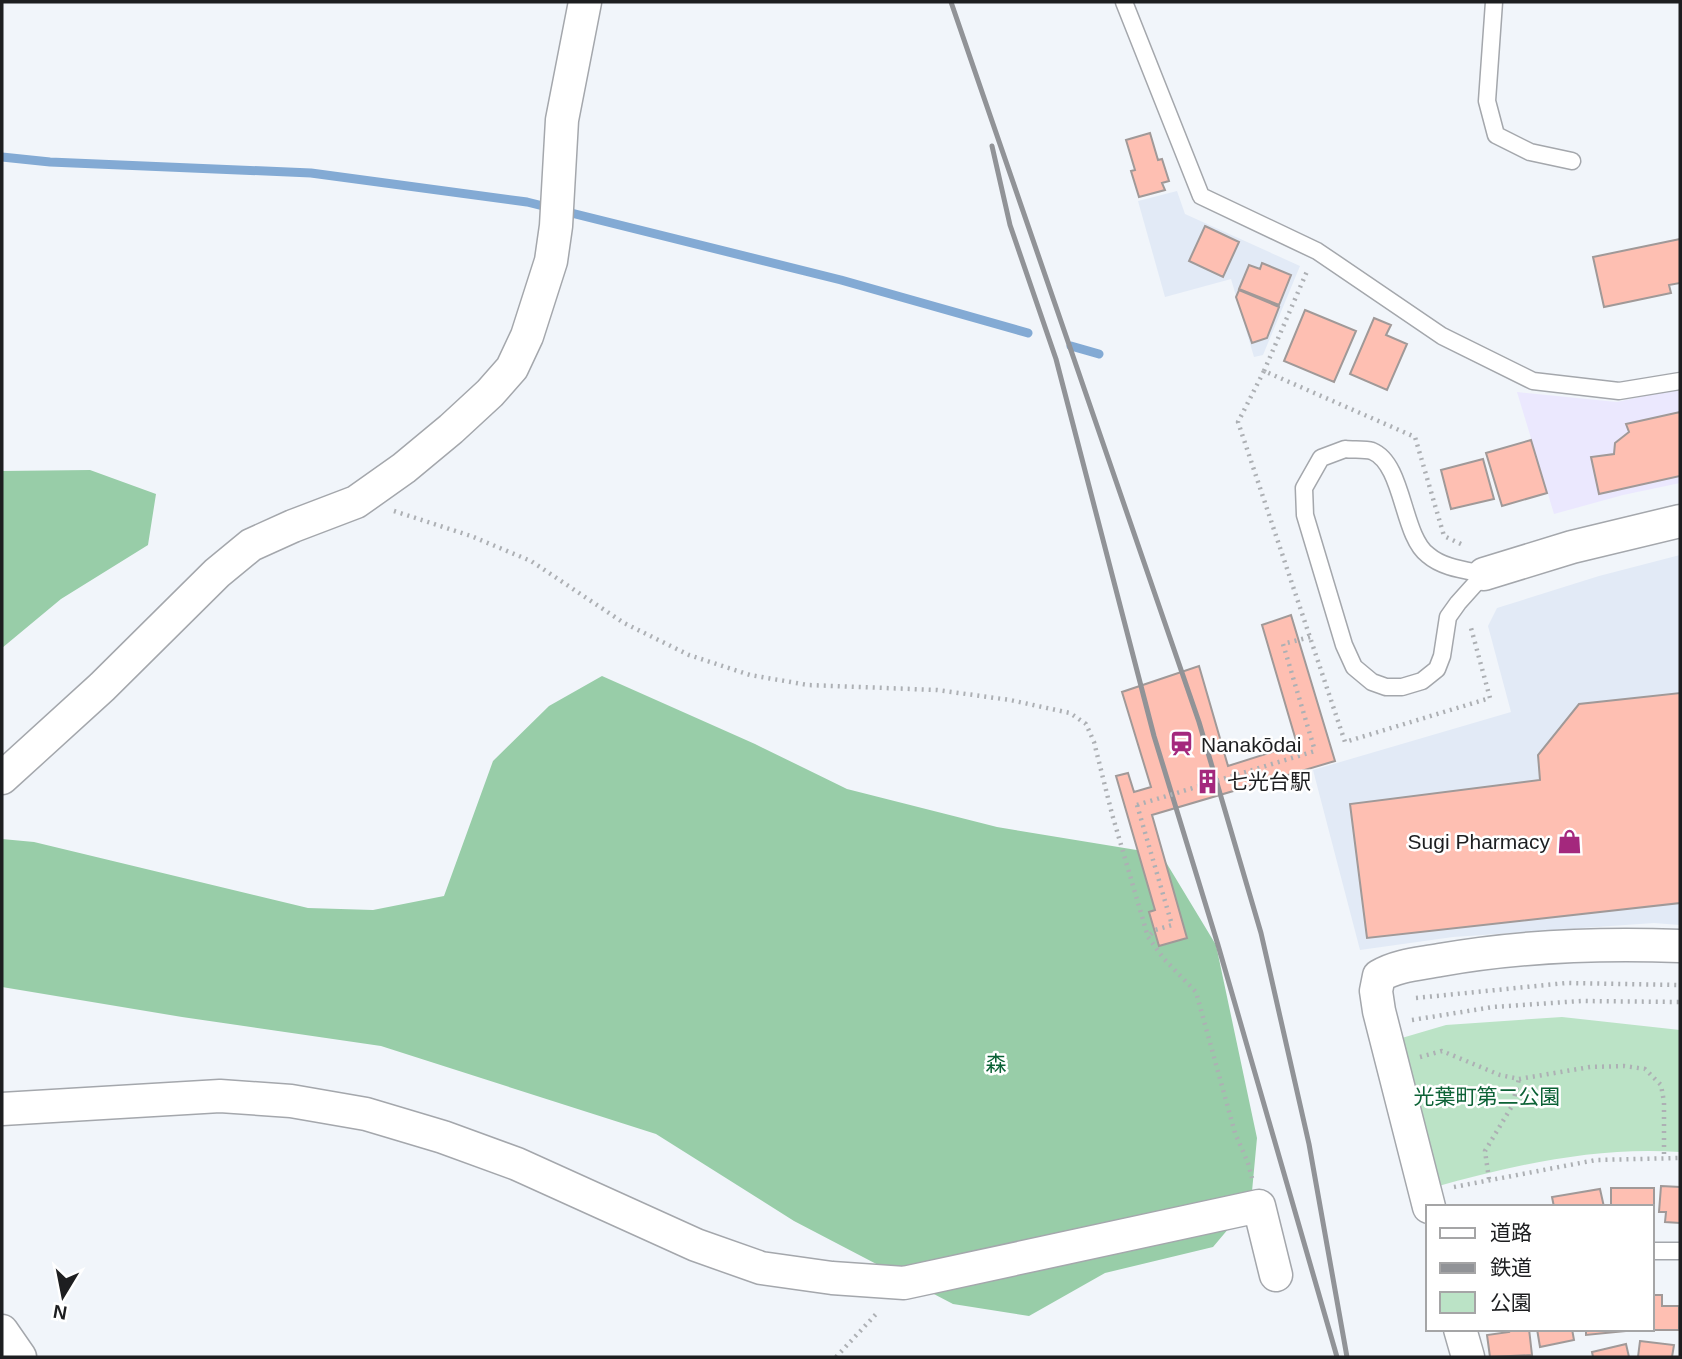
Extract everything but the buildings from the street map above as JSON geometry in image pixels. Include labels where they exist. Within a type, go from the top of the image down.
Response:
[{"type":"street","points":[[2,778],[102,687],[217,573],[251,545],[356,502],[451,429],[490,393],[512,368],[527,336],[551,261],[562,120],[585,2]]},
{"type":"street","points":[[1484,574],[1572,547],[1680,521]]},
{"type":"street","points":[[1428,1200],[1392,1064],[1376,990],[1379,976],[1393,968],[1477,953],[1565,946],[1680,946]]},
{"type":"street","points":[[2,1109],[220,1096],[290,1101],[366,1114],[443,1137],[517,1164],[695,1245],[761,1268],[832,1278],[904,1283],[1259,1206],[1276,1275]]},
{"type":"street","points":[[2,1331],[20,1357]]},
{"type":"street","points":[[1461,1331],[1468,1357]]},
{"type":"lane","points":[[1124,2],[1202,196],[1317,251],[1442,336],[1534,381],[1619,391],[1680,381]]},
{"type":"lane","points":[[1494,2],[1487,101],[1496,135],[1530,152],[1572,161]]},
{"type":"lane","points":[[1345,450],[1373,452],[1388,466],[1402,497],[1416,544],[1442,564],[1484,574],[1448,617],[1442,656],[1437,669],[1422,681],[1402,687],[1386,687],[1372,682],[1354,667],[1344,645],[1305,515],[1304,488],[1321,458],[1345,450]]},
{"type":"lane","points":[[1654,1251],[1680,1251]]},
{"type":"path","points":[[1264,371],[1317,251]]},
{"type":"path","points":[[356,502],[403,513],[471,536],[531,561],[624,623],[689,655],[750,675],[808,685],[937,690],[1010,700],[1070,713],[1086,724],[1094,742],[1148,937],[1164,959],[1196,992],[1235,1133],[1248,1163],[1259,1206]]},
{"type":"path","points":[[1148,937],[1155,930],[1172,925],[1137,805],[1315,751],[1283,644],[1310,637]]},
{"type":"path","points":[[1409,999],[1566,983],[1680,985]]},
{"type":"path","points":[[1402,1022],[1493,1007],[1581,1001],[1680,1002]]},
{"type":"path","points":[[1392,1064],[1442,1051],[1500,1075],[1519,1079],[1590,1066],[1645,1069],[1661,1085],[1664,1102],[1664,1157]]},
{"type":"path","points":[[1489,1180],[1485,1152],[1512,1107],[1519,1079]]},
{"type":"path","points":[[1428,1200],[1489,1180],[1596,1160],[1680,1158]]},
{"type":"path","points":[[836,1357],[904,1283]]},
{"type":"shaded area","points":[[1177,191],[1185,214],[1300,266],[1263,355],[1254,357],[1231,279],[1165,297],[1138,201]]},
{"type":"shaded area","points":[[1680,388],[1680,483],[1554,514],[1517,392],[1617,402]]},
{"type":"shaded area","points":[[1680,555],[1680,925],[1654,923],[1453,937],[1360,950],[1313,770],[1511,712],[1488,626],[1497,608],[1599,576]]},
{"type":"green space","points":[[90,470],[156,494],[148,545],[61,599],[2,648],[2,471]]},
{"type":"green space","name":"森","points":[[602,676],[755,744],[847,789],[997,827],[1161,854],[1216,945],[1257,1138],[1251,1202],[1213,1247],[1105,1273],[1029,1316],[953,1304],[794,1221],[656,1134],[381,1046],[2,987],[2,839],[34,842],[308,908],[373,910],[444,896],[493,761],[549,706]]},
{"type":"green space","name":"光葉町第二公園","points":[[1562,1017],[1680,1030],[1680,1152],[1618,1152],[1556,1159],[1435,1187],[1395,1040],[1446,1025]]},
{"type":"waterway","points":[[2,157],[50,162],[311,173],[527,202],[841,280],[1028,333]]},
{"type":"waterway","points":[[1071,346],[1099,354]]},
{"type":"railway","points":[[951,2],[1199,722],[1261,933],[1309,1144],[1347,1357]]},
{"type":"railway","points":[[992,146],[1010,225],[1056,359],[1154,736],[1218,945],[1337,1357]]},
{"type":"place","name":"Nanakōdai","points":[[1181,744]]},
{"type":"place","name":"七光台駅","points":[[1207,781]]},
{"type":"place","name":"Sugi Pharmacy","points":[[1570,841]]}]
